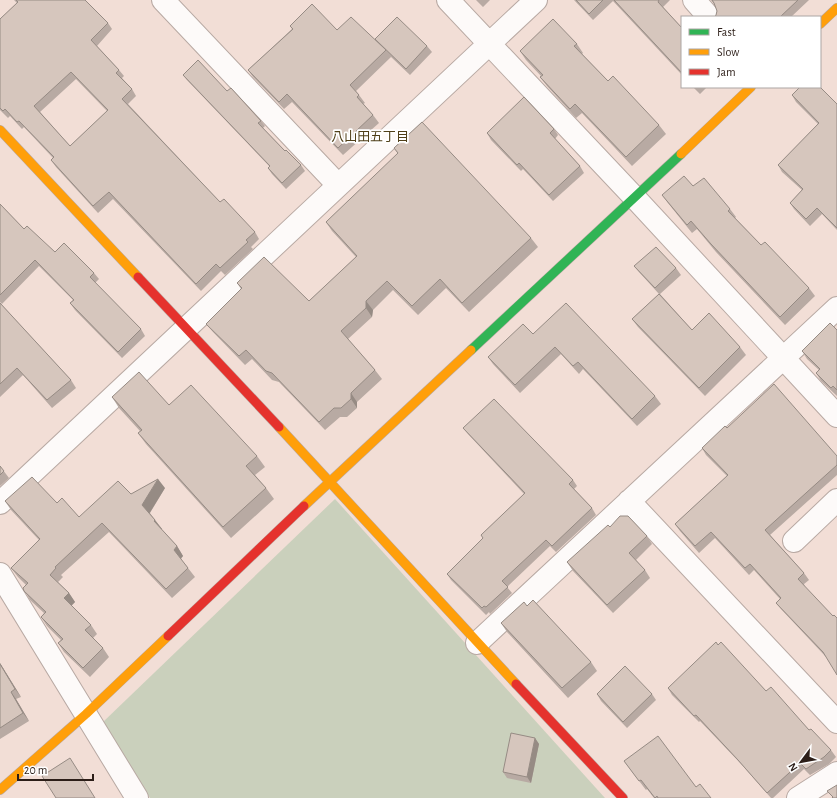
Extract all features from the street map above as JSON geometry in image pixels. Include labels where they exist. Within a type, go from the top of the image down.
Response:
[{"type":"street","points":[[163,0],[338,185]]},
{"type":"street","points":[[448,0],[635,198],[837,416]]},
{"type":"street","points":[[0,502],[536,0]]},
{"type":"street","points":[[694,0],[709,16]]},
{"type":"street","points":[[821,23],[837,8]]},
{"type":"street","points":[[0,790],[86,714],[330,481],[635,198],[750,88]]},
{"type":"street","points":[[0,130],[330,481],[477,643],[623,798]]},
{"type":"street","points":[[477,643],[837,308]]},
{"type":"street","points":[[794,541],[837,500]]},
{"type":"street","points":[[629,501],[837,722]]},
{"type":"street","points":[[0,574],[137,798]]},
{"type":"street","points":[[798,798],[837,773]]},
{"type":"green space","points":[[335,499],[605,798],[150,798],[103,722]]},
{"type":"building","points":[[16,0],[85,0],[108,23],[91,40],[119,70],[116,73],[132,89],[122,99],[220,202],[224,199],[255,232],[246,240],[248,242],[220,268],[216,264],[196,284],[109,192],[93,206],[51,160],[54,157],[19,121],[17,122],[5,109],[3,111],[0,108],[0,19],[18,2]],"holes":[[[71,72],[108,110],[70,146],[34,106]]]},
{"type":"building","points":[[576,0],[603,0],[589,14]]},
{"type":"building","points":[[614,0],[659,0],[658,2],[681,27],[681,72]]},
{"type":"building","points":[[712,0],[798,0],[781,16],[716,16],[717,11]]},
{"type":"building","points":[[312,4],[337,30],[351,17],[386,50],[350,85],[359,95],[357,97],[373,115],[338,148],[287,94],[279,102],[248,70],[293,29],[290,26]]},
{"type":"building","points":[[397,17],[427,46],[406,69],[375,39]]},
{"type":"building","points":[[553,19],[577,44],[574,46],[608,81],[613,76],[659,125],[626,157],[575,104],[570,109],[540,77],[543,75],[520,51]]},
{"type":"building","points":[[198,60],[227,91],[231,88],[261,121],[258,123],[301,165],[282,183],[268,168],[270,166],[183,75]]},
{"type":"building","points":[[799,88],[821,88],[837,104],[837,228],[817,208],[806,219],[790,203],[803,189],[778,165],[819,123],[792,95]]},
{"type":"building","points":[[524,97],[554,129],[550,133],[580,166],[549,195],[519,163],[517,165],[487,133]]},
{"type":"building","points":[[422,122],[531,238],[462,303],[440,279],[412,306],[387,281],[366,301],[366,308],[341,331],[375,370],[351,393],[351,399],[341,408],[334,408],[319,422],[272,373],[266,371],[246,350],[239,356],[206,324],[242,288],[237,283],[264,257],[309,301],[357,256],[326,222],[398,153],[394,148]]},
{"type":"building","points":[[684,176],[693,186],[704,178],[730,209],[728,211],[761,245],[765,242],[809,288],[780,317],[691,221],[687,225],[662,195]]},
{"type":"building","points":[[0,204],[24,229],[27,226],[55,252],[64,243],[94,273],[90,277],[141,329],[118,352],[70,303],[74,300],[35,260],[0,295]]},
{"type":"building","points":[[656,247],[676,268],[655,288],[634,266]]},
{"type":"building","points":[[659,294],[692,330],[709,313],[740,347],[699,388],[632,319]]},
{"type":"building","points":[[0,303],[71,380],[47,400],[17,368],[0,384]]},
{"type":"building","points":[[566,303],[655,396],[632,419],[578,362],[573,366],[555,347],[515,385],[488,357],[523,324],[533,334]]},
{"type":"building","points":[[830,323],[837,330],[837,390],[833,386],[831,388],[816,373],[820,369],[802,351]]},
{"type":"building","points":[[139,372],[169,405],[191,385],[257,456],[246,466],[266,488],[223,527],[138,433],[142,430],[112,397]]},
{"type":"building","points":[[774,384],[837,456],[837,465],[765,530],[804,573],[798,579],[833,616],[834,615],[837,618],[837,675],[823,652],[776,603],[781,598],[750,564],[745,568],[711,532],[695,546],[675,524],[728,475],[702,448],[725,426],[727,428]]},
{"type":"building","points":[[494,399],[573,480],[569,484],[592,508],[552,546],[546,540],[502,581],[508,587],[486,607],[484,606],[482,608],[447,574],[483,538],[481,535],[525,493],[463,428]]},
{"type":"building","points":[[0,466],[4,471],[0,475]]},
{"type":"building","points":[[32,477],[57,503],[62,498],[79,517],[118,481],[131,494],[158,479],[142,505],[155,520],[154,521],[177,546],[174,550],[188,568],[166,589],[102,523],[55,567],[56,568],[50,575],[69,593],[64,598],[91,625],[85,630],[103,648],[83,668],[58,643],[63,639],[41,617],[46,612],[24,591],[23,588],[28,583],[11,568],[40,539],[5,501]]},
{"type":"building","points":[[620,516],[628,516],[647,536],[629,553],[645,570],[607,605],[567,562],[608,525],[610,527]]},
{"type":"building","points":[[533,600],[591,662],[562,688],[501,623],[524,602],[527,606]]},
{"type":"building","points":[[716,642],[718,645],[721,642],[766,691],[771,687],[809,730],[811,729],[831,750],[824,757],[806,769],[800,763],[767,793],[696,715],[694,716],[668,688]]},
{"type":"building","points":[[0,664],[15,689],[11,692],[23,713],[0,728]]},
{"type":"building","points":[[625,666],[652,694],[623,722],[597,694]]},
{"type":"building","points":[[511,733],[535,738],[527,777],[503,772]]},
{"type":"building","points":[[658,736],[696,787],[700,784],[711,798],[658,798],[657,796],[655,798],[641,780],[639,781],[624,761]]},
{"type":"building","points":[[70,758],[95,798],[56,798],[42,776]]},
{"type":"building","points":[[837,785],[837,798],[832,798],[833,797],[827,791]]},
{"type":"traffic: fast","points":[[471,350],[681,154]]},
{"type":"traffic: slow","points":[[821,23],[837,8]]},
{"type":"traffic: slow","points":[[681,154],[750,88]]},
{"type":"traffic: slow","points":[[0,130],[138,277]]},
{"type":"traffic: slow","points":[[304,506],[471,350]]},
{"type":"traffic: slow","points":[[279,427],[516,684]]},
{"type":"traffic: slow","points":[[0,790],[86,714],[168,636]]},
{"type":"traffic: jam","points":[[138,277],[279,427]]},
{"type":"traffic: jam","points":[[168,636],[304,506]]},
{"type":"traffic: jam","points":[[516,684],[623,798]]},
{"type":"district","name":"八山田五丁目","points":[[370,137]]}]
